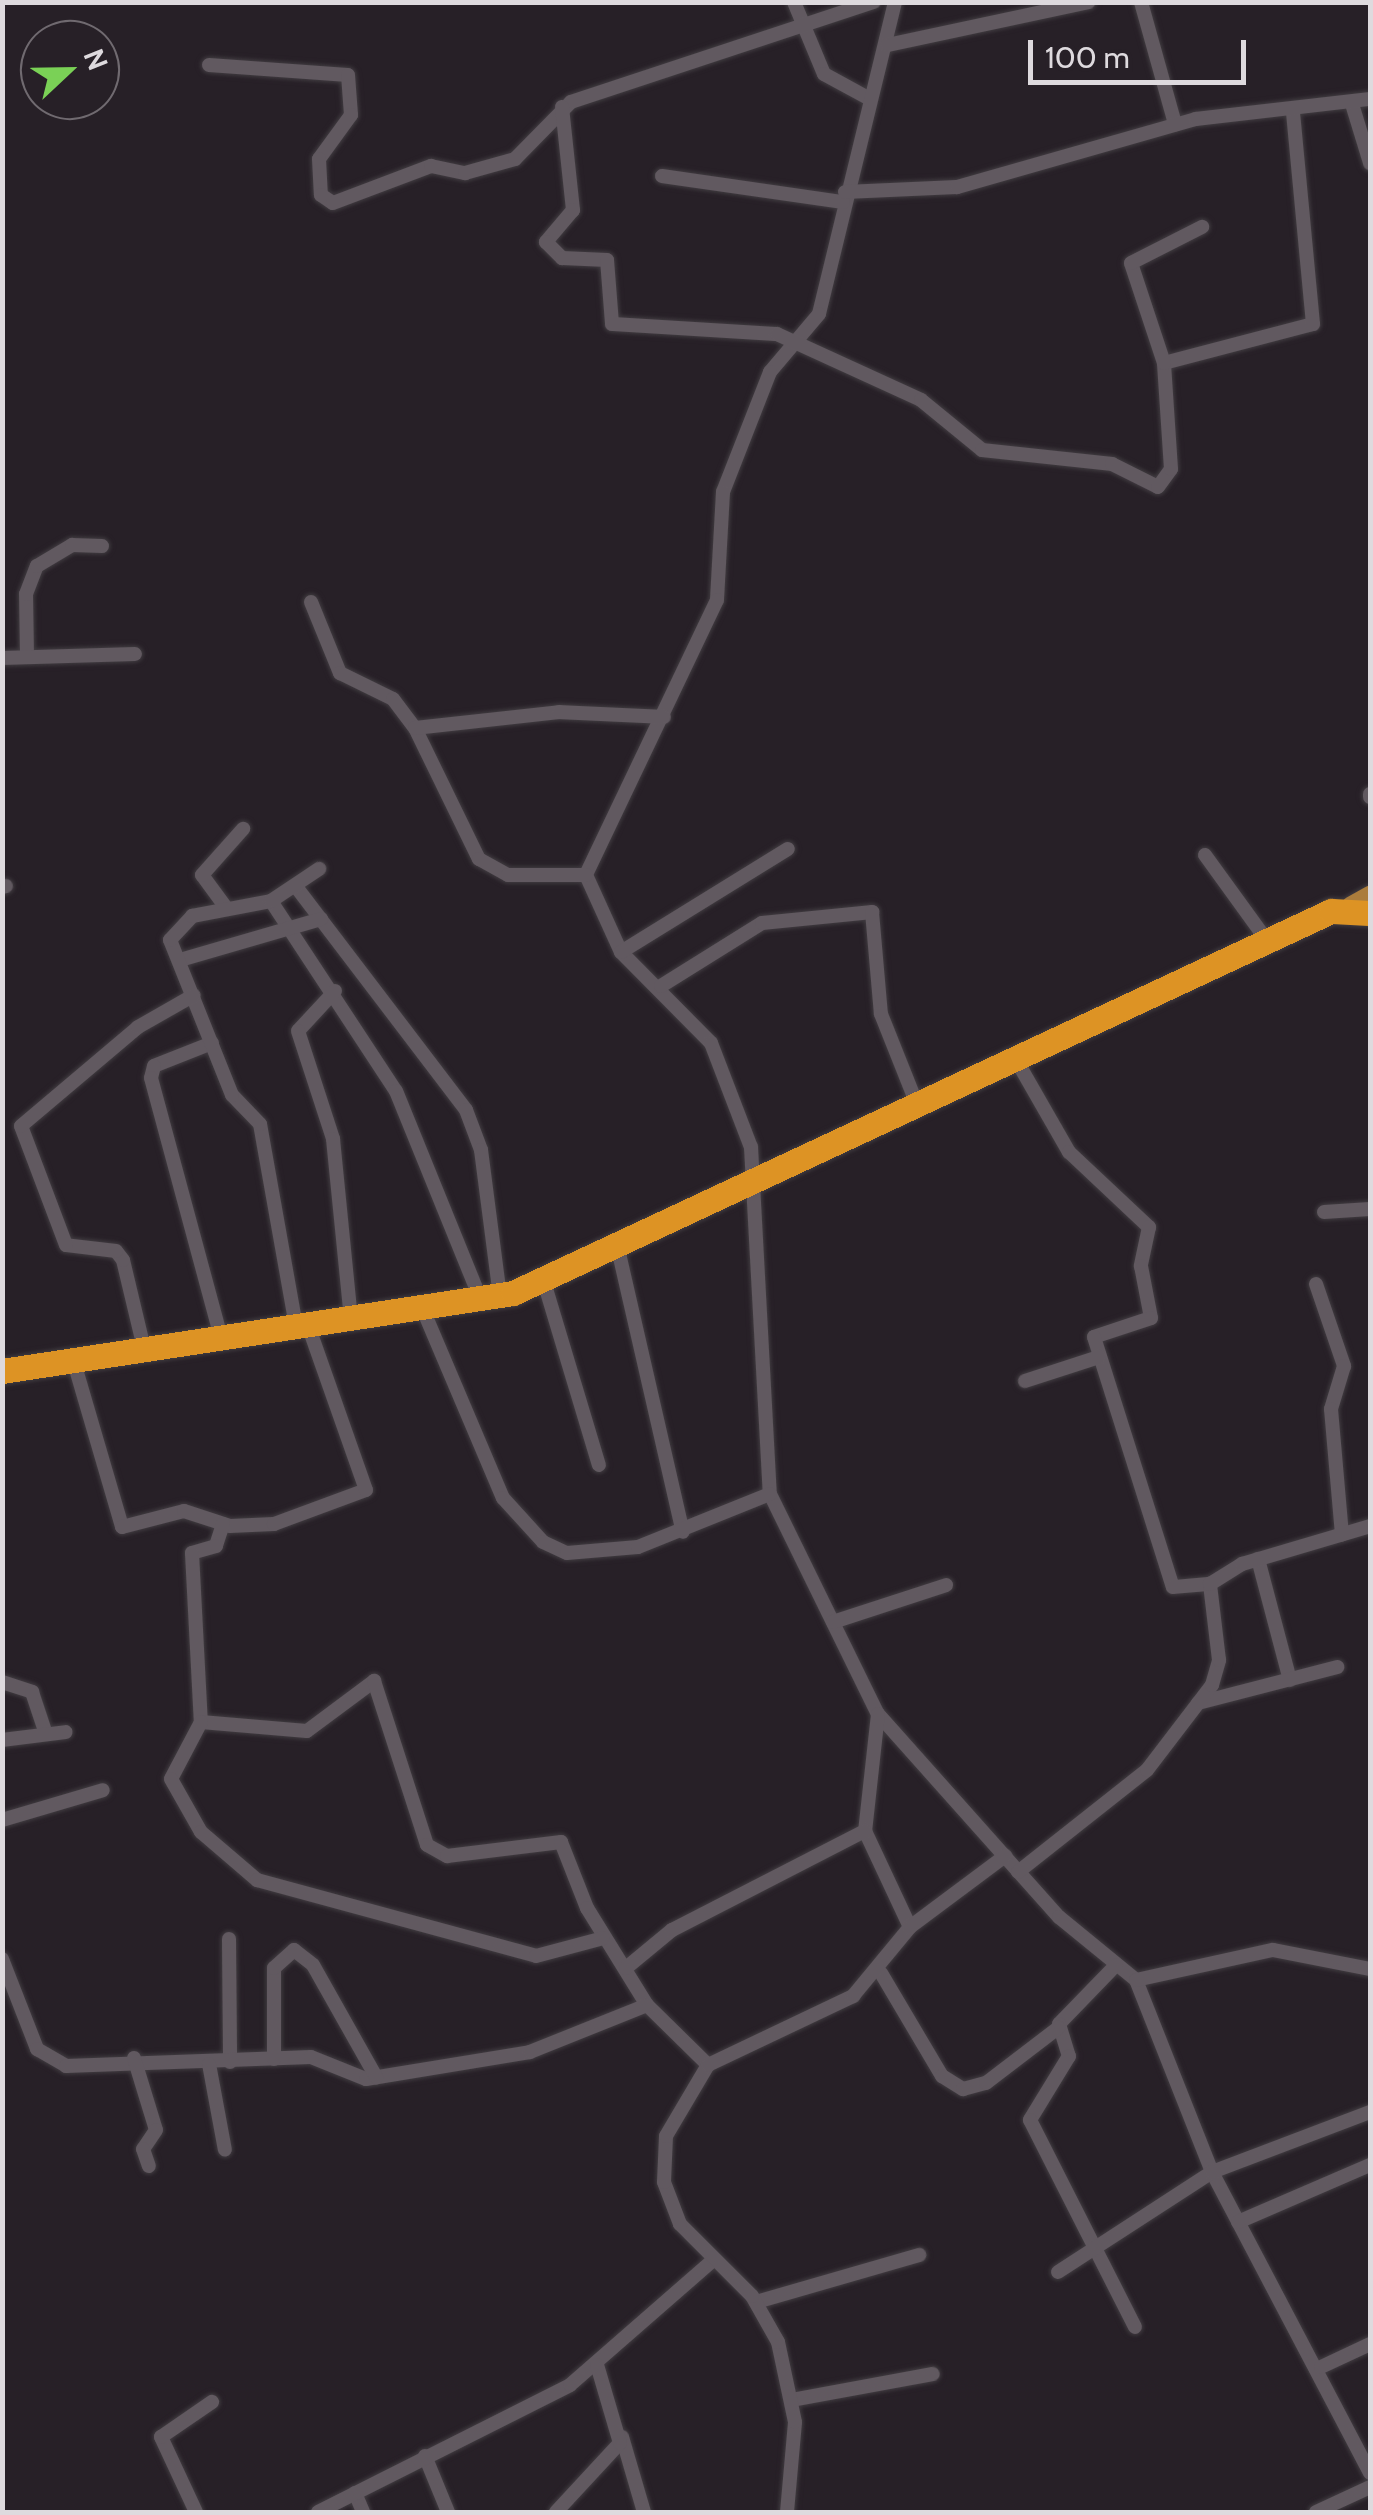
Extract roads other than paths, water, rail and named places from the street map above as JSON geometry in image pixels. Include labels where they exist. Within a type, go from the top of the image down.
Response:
[{"type":"highway","points":[[2,1371],[220,1333],[424,1312],[491,1299],[544,1282],[1018,1063],[1268,942],[1364,905]]},
{"type":"street","points":[[794,2],[824,74],[870,100]]},
{"type":"street","points":[[209,65],[348,75],[351,115],[319,159],[326,202],[431,166],[464,173],[515,160],[562,106],[803,30],[874,2]]},
{"type":"street","points":[[586,875],[717,600],[729,472],[770,372],[818,314],[844,197],[888,45],[895,2]]},
{"type":"street","points":[[888,45],[1088,2]]},
{"type":"street","points":[[1141,2],[1175,124]]},
{"type":"street","points":[[662,176],[844,197],[957,187],[1175,124],[1293,113],[1370,100]]},
{"type":"street","points":[[1352,104],[1370,163]]},
{"type":"street","points":[[562,106],[573,210],[546,242],[562,258],[607,260],[612,324],[763,331],[921,400],[982,450],[1112,464],[1158,487],[1171,469],[1164,364],[1132,263],[1202,227]]},
{"type":"street","points":[[1164,364],[1313,324],[1293,113]]},
{"type":"street","points":[[27,656],[26,594],[37,566],[72,545],[102,546]]},
{"type":"street","points":[[311,602],[340,673],[392,699],[415,728],[479,859],[508,874],[586,875]]},
{"type":"street","points":[[2,658],[135,654]]},
{"type":"street","points":[[415,728],[559,712],[664,717]]},
{"type":"street","points":[[226,910],[202,875],[244,829]]},
{"type":"street","points":[[621,952],[788,849]]},
{"type":"street","points":[[1205,855],[1268,942]]},
{"type":"street","points":[[73,1358],[122,1527],[184,1511],[222,1524],[299,1519],[364,1496],[302,1325],[260,1124],[232,1095],[170,940],[176,924],[272,901],[297,888],[319,869]]},
{"type":"street","points":[[586,875],[621,952],[661,986],[722,1065],[756,1182],[762,1464],[770,1494],[878,1714],[1018,1872],[1136,1980],[1212,2172],[1321,2367],[1370,2473]]},
{"type":"street","points":[[297,888],[466,1110],[481,1150],[491,1299]]},
{"type":"street","points":[[272,901],[335,991],[436,1172],[491,1299]]},
{"type":"street","points":[[661,986],[762,924],[872,912],[880,1014],[918,1108]]},
{"type":"street","points":[[180,960],[294,931],[320,919]]},
{"type":"street","points":[[335,991],[298,1032],[333,1139],[351,1320]]},
{"type":"street","points":[[143,1344],[123,1260],[60,1237],[21,1126],[138,1027],[194,995]]},
{"type":"street","points":[[212,1043],[154,1066],[152,1078],[220,1333]]},
{"type":"street","points":[[1018,1063],[1069,1152],[1149,1227],[1141,1266],[1151,1318],[1097,1332],[1099,1356],[1173,1586],[1210,1584],[1258,1560],[1370,1526]]},
{"type":"street","points":[[1324,1212],[1370,1209]]},
{"type":"street","points":[[618,1250],[683,1532]]},
{"type":"street","points":[[544,1282],[599,1465]]},
{"type":"street","points":[[1316,1284],[1344,1366],[1331,1409],[1342,1535]]},
{"type":"street","points":[[424,1312],[503,1498],[543,1542],[594,1554],[683,1532],[770,1494]]},
{"type":"street","points":[[1025,1381],[1099,1356]]},
{"type":"street","points":[[222,1524],[216,1546],[192,1553],[201,1722],[171,1779],[201,1832],[257,1880],[536,1956],[603,1938]]},
{"type":"street","points":[[1258,1560],[1290,1680]]},
{"type":"street","points":[[1018,1872],[1146,1770],[1198,1703],[1219,1660],[1210,1584]]},
{"type":"street","points":[[833,1622],[946,1585]]},
{"type":"street","points":[[1198,1703],[1336,1666]]},
{"type":"street","points":[[201,1722],[308,1731],[374,1681],[427,1845],[447,1856],[561,1842],[603,1938],[647,2004],[708,2065]]},
{"type":"street","points":[[2,1682],[32,1692],[46,1734]]},
{"type":"street","points":[[878,1714],[865,1830],[910,1927]]},
{"type":"street","points":[[2,1740],[66,1732]]},
{"type":"street","points":[[2,1820],[103,1790]]},
{"type":"street","points":[[626,1968],[672,1930],[865,1830]]},
{"type":"street","points":[[786,2512],[791,2400],[778,2342],[756,2302],[711,2262],[676,2214],[663,2155],[684,2096],[708,2065],[840,2004],[881,1973],[910,1927],[1005,1856]]},
{"type":"street","points":[[229,1939],[230,2062]]},
{"type":"street","points":[[274,2059],[274,1968],[294,1950],[314,1965],[376,2077]]},
{"type":"street","points":[[1136,1980],[1273,1950],[1370,1970]]},
{"type":"street","points":[[2,1959],[44,2057],[78,2067],[134,2058],[209,2064],[311,2057],[354,2079],[376,2077],[530,2052],[647,2004]]},
{"type":"street","points":[[881,1973],[942,2076],[962,2089],[986,2083],[1058,2028],[1116,1965]]},
{"type":"street","points":[[1058,2028],[1068,2056],[1032,2108],[1032,2140],[1135,2327]]},
{"type":"street","points":[[134,2058],[156,2130],[143,2148],[149,2166]]},
{"type":"street","points":[[209,2064],[225,2150]]},
{"type":"street","points":[[1058,2272],[1212,2172],[1370,2112]]},
{"type":"street","points":[[1238,2222],[1370,2164]]},
{"type":"street","points":[[756,2302],[919,2255]]},
{"type":"street","points":[[318,2512],[597,2365],[711,2262]]},
{"type":"street","points":[[1321,2367],[1370,2344]]},
{"type":"street","points":[[597,2365],[644,2512]]},
{"type":"street","points":[[791,2400],[933,2374]]},
{"type":"street","points":[[196,2512],[161,2437],[212,2402]]},
{"type":"street","points":[[556,2512],[622,2436]]},
{"type":"street","points":[[424,2456],[448,2512]]},
{"type":"street","points":[[1316,2512],[1370,2487]]},
{"type":"street","points":[[355,2493],[363,2512]]}]
